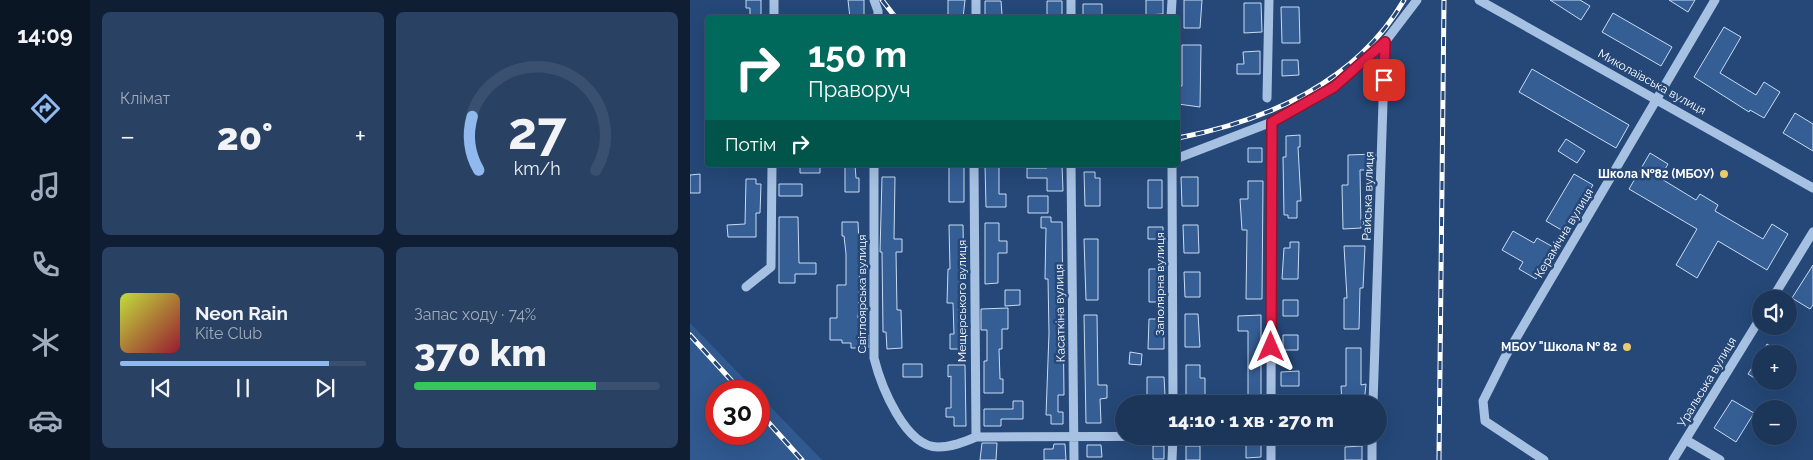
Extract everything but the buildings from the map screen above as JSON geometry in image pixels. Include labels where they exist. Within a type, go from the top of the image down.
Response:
[{"type":"street","points":[[774,0],[774,15]]},
{"type":"street","points":[[874,0],[879,15]]},
{"type":"street","points":[[976,0],[976,15]]},
{"type":"street","points":[[1071,0],[1071,15]]},
{"type":"street","points":[[1171,15],[1172,0]]},
{"type":"street","points":[[1268,98],[1269,0]]},
{"type":"street","points":[[1180,157],[1272,122],[1334,87],[1385,42],[1417,0]]},
{"type":"street","name":"Миколаївська вулиця","points":[[1478,0],[1495,3],[1656,99],[1813,188]]},
{"type":"street","name":"Керамічна вулиця","points":[[1544,460],[1485,421],[1483,402],[1505,357],[1715,0]]},
{"type":"street","name":"Райська вулиця","points":[[1373,395],[1385,42]]},
{"type":"street","points":[[1271,395],[1272,122]]},
{"type":"street","points":[[746,287],[772,267],[772,167]]},
{"type":"street","name":"Світлоярська вулиця","points":[[874,167],[874,358],[880,382],[910,433],[922,444],[938,447],[976,437],[1115,436]]},
{"type":"street","name":"Мещерського вулиця","points":[[974,167],[976,437]]},
{"type":"street","name":"Касаткіна вулиця","points":[[1070,167],[1074,460]]},
{"type":"street","name":"Заполярна вулиця","points":[[1172,167],[1172,395]]},
{"type":"street","points":[[1778,290],[1813,232]]},
{"type":"street","name":"Уральська вулиця","points":[[1673,460],[1752,332]]},
{"type":"street","points":[[1686,440],[1720,460]]},
{"type":"street","points":[[1172,445],[1172,460]]},
{"type":"street","points":[[1271,445],[1271,460]]},
{"type":"street","points":[[1372,445],[1372,460]]},
{"type":"shaded area","points":[[690,323],[745,380],[705,380],[705,445],[770,445],[770,406],[822,460],[690,460]]},
{"type":"railway","points":[[882,0],[894,15]]},
{"type":"railway","points":[[1180,138],[1244,121],[1306,93],[1335,75],[1361,54],[1384,29],[1404,0]]},
{"type":"railway","points":[[1439,460],[1444,0]]},
{"type":"railway","points":[[690,335],[731,380]]},
{"type":"railway","points":[[770,424],[802,460]]},
{"type":"place","name":"Школа №82 (МБОУ)","points":[[1724,174]]},
{"type":"place","name":"МБОУ \"Школа № 82","points":[[1627,347]]},
{"type":"route","points":[[1271,347],[1272,122],[1334,87],[1385,42],[1384,80]]}]
